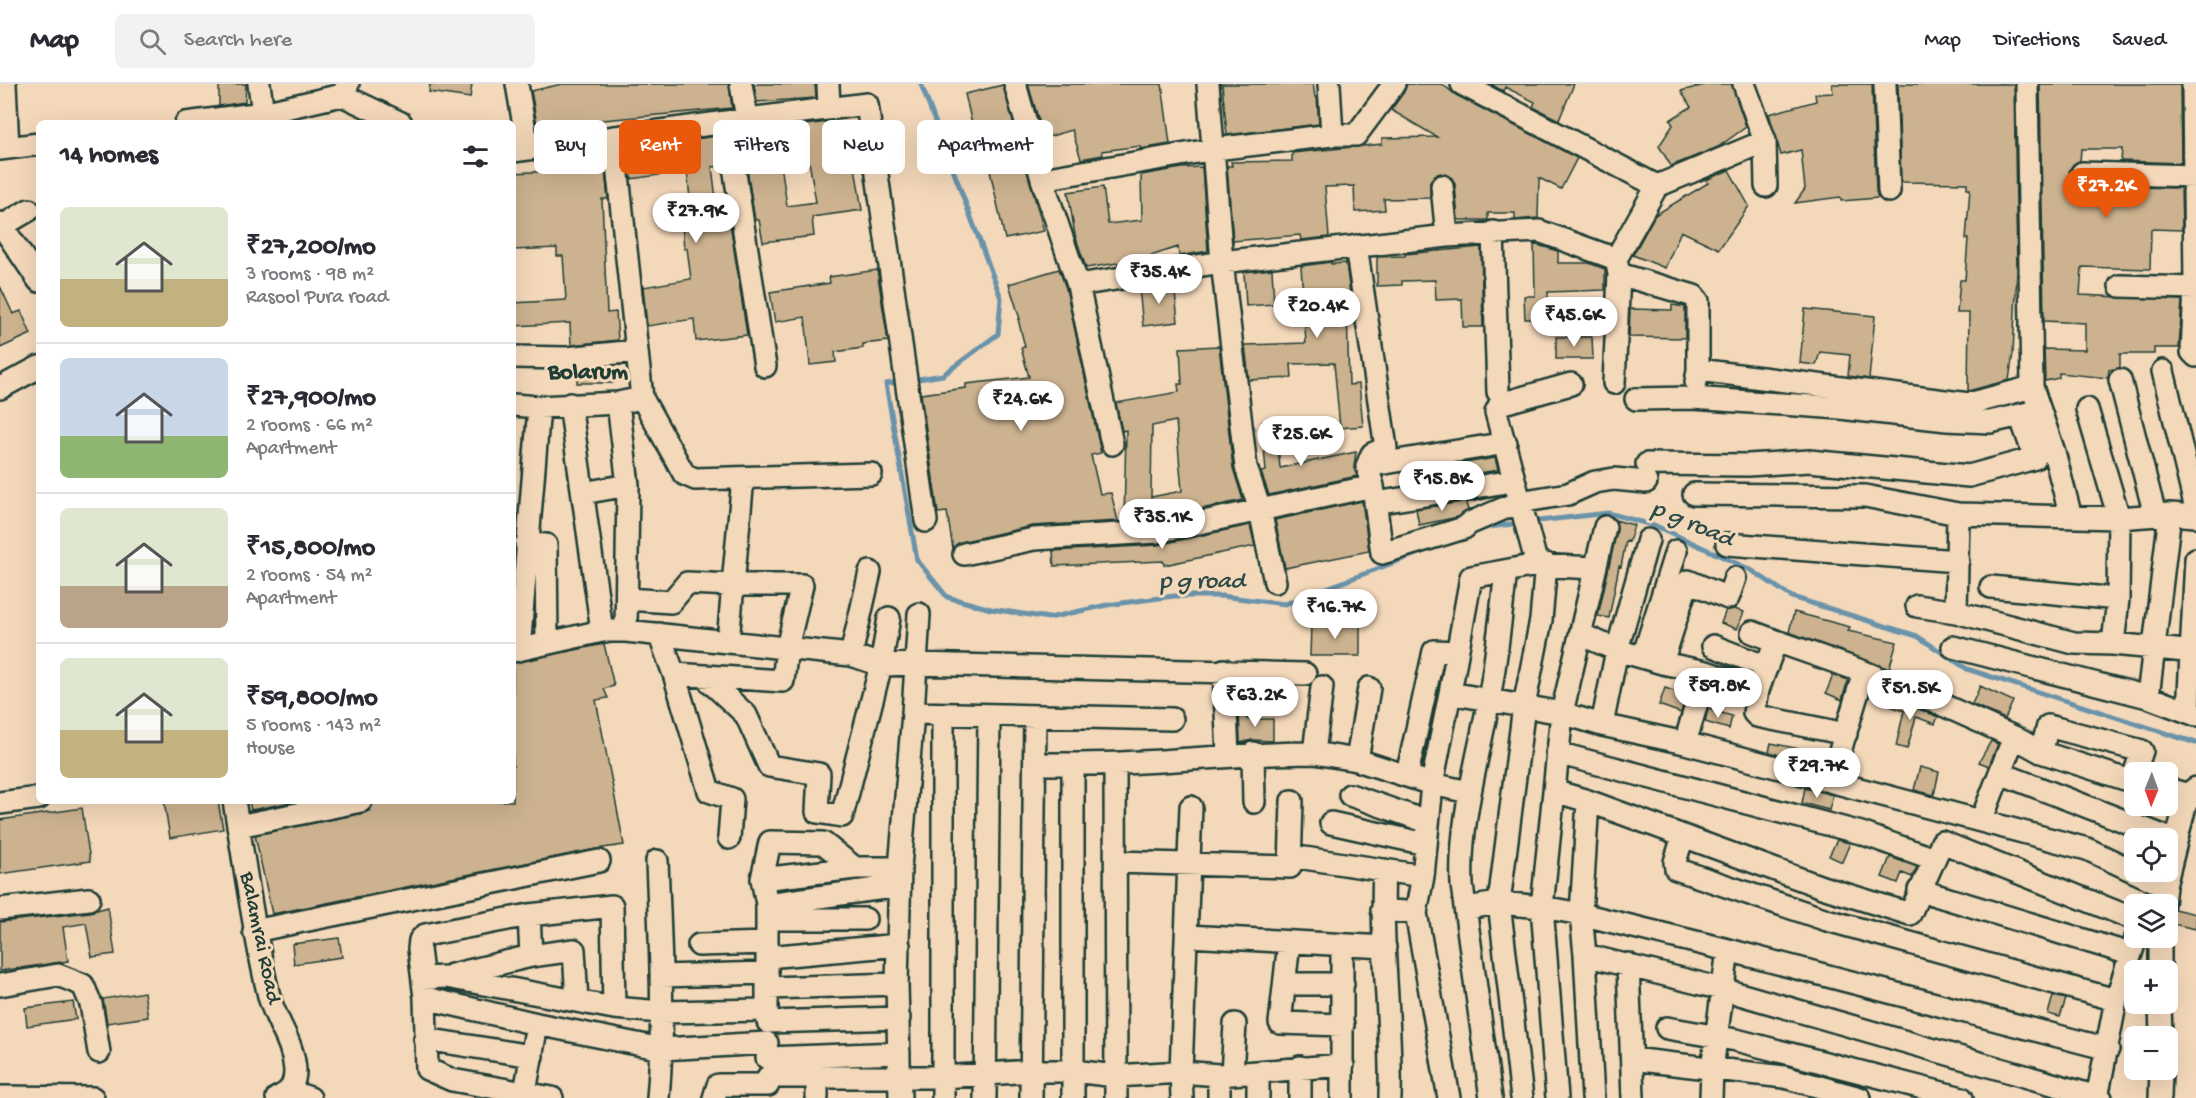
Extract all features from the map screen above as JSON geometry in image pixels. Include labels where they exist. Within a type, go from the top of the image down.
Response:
[{"type":"street","points":[[5,84],[4,149],[36,144]]},
{"type":"street","points":[[259,84],[262,113]]},
{"type":"street","points":[[517,84],[521,150],[713,124]]},
{"type":"street","points":[[737,120],[741,84]]},
{"type":"street","points":[[828,84],[829,108]]},
{"type":"street","points":[[1015,84],[1042,179],[1078,285],[1112,444]]},
{"type":"street","points":[[1208,84],[1215,149],[1222,262],[1246,467],[1260,510],[1275,582]]},
{"type":"street","points":[[1329,84],[1332,135]]},
{"type":"street","points":[[1042,179],[1215,149],[1332,135],[1356,135],[1394,84]]},
{"type":"street","points":[[1462,84],[1657,186]]},
{"type":"street","points":[[1744,84],[1765,141],[1766,186]]},
{"type":"street","points":[[1885,84],[1889,191]]},
{"type":"street","points":[[1356,246],[1386,448],[1372,454],[1372,485],[1382,554],[1464,528],[1470,523],[1519,504],[1568,494],[1595,482],[1647,473],[1809,461],[1969,476],[2035,458],[2030,413],[2032,387],[2027,84]]},
{"type":"street","points":[[2193,84],[2196,288],[2192,352],[2196,356]]},
{"type":"street","points":[[209,120],[262,113],[345,90],[396,120]]},
{"type":"street","points":[[744,120],[867,105],[926,521]]},
{"type":"street","points":[[614,137],[642,398],[684,474],[695,479],[871,474]]},
{"type":"street","points":[[1614,383],[1618,266],[1657,186],[1765,141]]},
{"type":"street","points":[[2082,173],[2195,176]]},
{"type":"street","points":[[743,174],[765,366]]},
{"type":"street","points":[[1442,186],[1447,236]]},
{"type":"street","points":[[30,208],[1,224],[8,250],[36,278]]},
{"type":"street","points":[[1078,285],[1222,262],[1356,246],[1493,232],[1539,231],[1694,296],[1698,301],[1698,370],[1692,398]]},
{"type":"street","points":[[1493,232],[1498,392]]},
{"type":"street","points":[[2120,286],[2196,288]]},
{"type":"street","points":[[516,357],[567,358],[636,351]]},
{"type":"street","points":[[0,388],[36,369]]},
{"type":"street","points":[[1698,370],[1969,404],[2032,387]]},
{"type":"street","points":[[2163,371],[2196,509]]},
{"type":"street","points":[[2120,380],[2163,514],[2148,697]]},
{"type":"street","points":[[1522,1098],[1499,903],[1524,706],[1541,620],[1541,565],[1531,543],[1519,504],[1506,442],[1496,412],[1500,404],[1571,384]]},
{"type":"street","points":[[516,405],[539,407],[618,403],[642,398]]},
{"type":"street","points":[[1636,399],[1692,398],[1840,408],[1947,420],[1990,422],[2030,413]]},
{"type":"street","points":[[618,403],[628,485],[626,631]]},
{"type":"street","points":[[570,404],[602,632]]},
{"type":"street","points":[[539,407],[516,650],[602,632],[626,631],[851,655],[881,665],[1224,670],[1305,674]]},
{"type":"street","points":[[2087,409],[2119,518],[2118,599],[2113,644]]},
{"type":"street","points":[[2030,413],[2054,452],[2071,517]]},
{"type":"street","points":[[964,554],[1034,539],[1156,532],[1372,485],[1506,442]]},
{"type":"street","points":[[728,642],[743,478]]},
{"type":"street","points":[[1372,485],[1514,481]]},
{"type":"street","points":[[583,493],[628,485]]},
{"type":"street","points":[[1694,494],[1865,496],[1958,514],[2119,518],[2163,514],[2196,516]]},
{"type":"street","points":[[1956,612],[1958,514]]},
{"type":"street","points":[[1557,1098],[1542,907],[1562,713],[1582,635],[1594,568],[1605,527]]},
{"type":"street","points":[[1602,725],[1617,650],[1648,540]]},
{"type":"street","points":[[526,544],[546,545],[547,643]]},
{"type":"street","points":[[1726,544],[1958,561]]},
{"type":"street","points":[[1653,660],[1676,551]]},
{"type":"street","points":[[1953,647],[2148,697],[2192,714],[2196,559]]},
{"type":"street","points":[[1449,1098],[1416,913],[1423,876],[1432,783],[1471,577],[1541,565],[1594,568]]},
{"type":"street","points":[[1491,1098],[1461,853],[1469,792],[1489,698],[1506,571]]},
{"type":"street","points":[[851,655],[870,572]]},
{"type":"street","points":[[1653,660],[1688,581],[1728,598],[1736,578]]},
{"type":"street","points":[[627,599],[671,602],[687,583],[802,585],[783,681],[674,674]]},
{"type":"street","points":[[1992,587],[2118,599]]},
{"type":"street","points":[[1917,606],[1956,612],[2074,643],[2113,644],[2194,652]]},
{"type":"street","points":[[900,1098],[897,984],[900,877],[919,614]]},
{"type":"street","points":[[705,677],[746,715],[769,766],[819,774],[817,812],[842,816],[881,665],[889,618]]},
{"type":"street","points":[[1752,632],[1864,672],[2014,737],[2041,752],[2124,774]]},
{"type":"street","points":[[659,634],[674,674],[709,791],[732,799],[729,838]]},
{"type":"street","points":[[1582,635],[1617,650],[1706,672],[1758,690]]},
{"type":"street","points":[[1776,642],[1758,690],[1754,713],[1757,716],[1846,734]]},
{"type":"street","points":[[1713,646],[1767,667]]},
{"type":"street","points":[[1407,775],[1434,651],[1457,652]]},
{"type":"street","points":[[1224,670],[1228,755]]},
{"type":"street","points":[[1685,743],[1706,672]]},
{"type":"street","points":[[1831,781],[1864,672]]},
{"type":"street","points":[[1314,753],[1322,687]]},
{"type":"street","points":[[1357,760],[1369,688]]},
{"type":"street","points":[[1450,693],[1489,698],[1562,713],[1602,725],[1685,743],[2087,849],[2162,894]]},
{"type":"street","points":[[913,713],[1172,719]]},
{"type":"street","points":[[942,1088],[943,714]]},
{"type":"street","points":[[985,1098],[989,715]]},
{"type":"street","points":[[1031,1098],[1035,717]]},
{"type":"street","points":[[2041,752],[2048,726],[2142,750],[2138,762]]},
{"type":"street","points":[[1981,821],[2014,737]]},
{"type":"street","points":[[1035,764],[1115,764],[1252,753],[1314,753],[1357,760],[1469,792]]},
{"type":"street","points":[[1252,753],[1254,802]]},
{"type":"street","points":[[1557,753],[1862,833],[1934,859]]},
{"type":"street","points":[[1072,764],[1073,1098]]},
{"type":"street","points":[[1115,764],[1116,1098]]},
{"type":"street","points":[[2000,773],[2142,828]]},
{"type":"street","points":[[1554,791],[1588,801],[1822,887],[1910,914],[1942,842],[2124,915]]},
{"type":"street","points":[[2178,832],[2187,792]]},
{"type":"street","points":[[1350,795],[1428,822]]},
{"type":"street","points":[[0,803],[36,798]]},
{"type":"street","points":[[1116,862],[1290,867],[1292,801]]},
{"type":"street","points":[[1588,801],[1581,914],[1586,955],[1593,1098]]},
{"type":"street","name":"Balamrai Road","points":[[234,804],[254,930],[273,1011],[293,1050],[295,1073],[283,1095]]},
{"type":"street","points":[[238,826],[346,804]]},
{"type":"street","points":[[1182,1098],[1191,807]]},
{"type":"street","points":[[1331,823],[1426,844]]},
{"type":"street","points":[[1683,836],[1675,862],[1676,870],[1827,920],[2116,1000]]},
{"type":"street","points":[[767,1092],[767,912],[762,879],[770,842],[823,843],[855,868]]},
{"type":"street","points":[[1291,856],[1423,876]]},
{"type":"street","points":[[254,930],[599,861]]},
{"type":"street","points":[[657,861],[662,1012],[658,1098]]},
{"type":"street","points":[[762,879],[855,868],[900,877]]},
{"type":"street","points":[[1384,870],[1382,910],[1390,1040],[1390,1098]]},
{"type":"street","points":[[767,912],[900,877]]},
{"type":"street","points":[[1919,890],[2124,944]]},
{"type":"street","points":[[0,909],[89,899]]},
{"type":"street","points":[[1466,908],[1499,903],[1581,914],[2108,1049]]},
{"type":"street","points":[[552,1098],[525,1095],[452,1080],[427,1069],[424,988],[419,945],[425,935],[529,915],[612,906],[614,1008]]},
{"type":"street","points":[[1382,910],[1416,913]]},
{"type":"street","points":[[767,912],[865,919]]},
{"type":"street","points":[[529,915],[531,956]]},
{"type":"street","points":[[1188,936],[1385,947]]},
{"type":"street","points":[[1289,942],[1280,1023],[1343,1025]]},
{"type":"street","points":[[699,945],[767,958]]},
{"type":"street","points":[[661,976],[767,958],[899,945]]},
{"type":"street","points":[[1342,945],[1342,1098]]},
{"type":"street","points":[[1586,955],[1722,989],[2099,1098],[2116,1000],[2132,948]]},
{"type":"street","points":[[424,988],[446,976],[531,956],[574,950],[577,1001]]},
{"type":"street","points":[[1711,1098],[1712,1068],[1728,950]]},
{"type":"street","points":[[767,958],[769,988],[897,984]]},
{"type":"street","points":[[1628,964],[1633,1098]]},
{"type":"street","points":[[0,984],[58,975],[83,985],[91,1004],[99,1052]]},
{"type":"street","points":[[446,976],[614,1008],[662,1012],[767,1010]]},
{"type":"street","points":[[1285,984],[1343,984]]},
{"type":"street","points":[[424,988],[537,1023],[662,1049],[900,1053]]},
{"type":"street","points":[[767,1010],[768,1022],[899,1018]]},
{"type":"street","points":[[525,1095],[537,1023]]},
{"type":"street","points":[[1219,1098],[1235,1024]]},
{"type":"street","points":[[1667,1028],[1736,1040],[1962,1098]]},
{"type":"street","points":[[425,1039],[532,1056]]},
{"type":"street","points":[[1632,1059],[1784,1077],[1860,1098]]},
{"type":"street","points":[[767,1092],[768,1077],[818,1076],[859,1088],[900,1077],[942,1088],[986,1072],[1073,1071],[1116,1076],[1182,1072],[1226,1074],[1343,1065]]},
{"type":"street","points":[[1300,1067],[1300,1098]]},
{"type":"street","points":[[1258,1073],[1258,1098]]},
{"type":"street","points":[[817,1098],[818,1076]]},
{"type":"street","points":[[2160,1098],[2161,1080]]},
{"type":"street","points":[[714,1098],[718,1085],[767,1092]]},
{"type":"street","points":[[283,1095],[310,1098]]},
{"type":"street","points":[[0,1096],[93,1098]]},
{"type":"building","points":[[219,84],[246,84],[245,102],[219,106]]},
{"type":"building","points":[[430,84],[472,84],[470,98],[429,92]]},
{"type":"building","points":[[562,84],[729,84],[732,108],[603,120],[536,120],[531,91]]},
{"type":"building","points":[[754,84],[815,84],[816,98],[757,102]]},
{"type":"building","points":[[1028,84],[1162,84],[1170,144],[1140,149],[1140,146],[1102,151],[1103,155],[1081,159],[1072,130],[1053,135],[1053,120],[1039,120]]},
{"type":"building","points":[[1222,84],[1313,84],[1315,97],[1317,97],[1319,124],[1227,135]]},
{"type":"building","points":[[1407,84],[1442,84],[1456,95],[1577,158],[1561,189],[1539,178],[1538,218],[1515,220],[1515,213],[1488,213],[1488,220],[1458,220],[1455,184],[1452,178],[1441,173],[1435,175],[1430,181],[1430,198],[1384,199],[1385,210],[1355,212],[1354,186],[1325,187],[1329,237],[1301,240],[1300,235],[1233,241],[1227,166],[1232,166],[1231,162],[1292,161],[1292,153],[1382,144],[1382,138],[1437,137],[1391,110]]},
{"type":"building","points":[[1490,84],[1574,84],[1559,120],[1533,107],[1535,102],[1505,87],[1503,91]]},
{"type":"building","points":[[1708,84],[1732,84],[1746,127],[1718,147],[1671,166],[1659,146],[1673,125],[1670,120],[1691,107],[1681,91]]},
{"type":"building","points":[[1832,84],[1872,84],[1878,198],[1841,201],[1840,197],[1795,203],[1805,189],[1801,150],[1781,155],[1769,114],[1816,101],[1815,94],[1833,93]]},
{"type":"building","points":[[1898,84],[2014,84],[2017,270],[2013,353],[2009,380],[1968,391],[1969,313],[1957,313],[1960,280],[1965,280],[1970,189],[1967,189],[1967,183],[1901,182]]},
{"type":"building","points":[[2040,84],[2180,84],[2181,163],[2121,161],[2122,149],[2081,149],[2080,161],[2072,166],[2069,172],[2071,180],[2082,186],[2181,188],[2182,230],[2151,229],[2150,269],[2082,267],[2080,295],[2182,300],[2179,348],[2154,348],[2154,354],[2120,354],[2120,368],[2109,370],[2108,378],[2059,373],[2059,378],[2045,381],[2044,349],[2085,350],[2085,323],[2044,321]]},
{"type":"building","points":[[1003,85],[1013,120],[971,120],[965,94]]},
{"type":"building","points":[[822,123],[822,174],[856,174],[862,210],[812,217],[814,236],[763,242],[759,220],[755,220],[748,174],[782,174],[787,206],[816,202],[810,167],[810,124]]},
{"type":"building","points":[[713,136],[712,167],[716,199],[723,198],[727,224],[730,223],[747,335],[696,341],[694,319],[647,326],[643,287],[691,279],[687,248],[684,249],[680,199],[690,198],[687,174],[701,174],[701,138]]},
{"type":"building","points":[[1202,167],[1208,251],[1179,256],[1178,247],[1118,266],[1118,263],[1086,268],[1075,235],[1068,192],[1103,187],[1108,224],[1142,220],[1141,175]]},
{"type":"building","points":[[1729,170],[1749,206],[1719,249],[1681,231],[1665,268],[1633,255],[1655,215],[1708,183],[1706,180]]},
{"type":"building","points":[[516,173],[605,174],[608,199],[602,199],[607,313],[616,312],[618,340],[571,345],[570,323],[516,326],[516,303],[566,300],[563,256],[557,256],[557,248],[516,250]]},
{"type":"building","points":[[631,174],[666,174],[631,179]]},
{"type":"building","points":[[991,174],[1028,174],[1044,231],[1005,239]]},
{"type":"building","points":[[1534,244],[1558,251],[1558,263],[1589,263],[1605,269],[1605,290],[1548,292],[1548,323],[1536,323],[1536,319],[1525,319],[1524,296],[1535,296]]},
{"type":"building","points":[[1481,247],[1483,327],[1463,327],[1462,299],[1436,300],[1435,280],[1402,281],[1402,285],[1377,286],[1377,257]]},
{"type":"building","points":[[1331,262],[1331,264],[1346,263],[1352,309],[1347,309],[1349,385],[1359,384],[1363,426],[1340,428],[1334,363],[1291,364],[1292,378],[1249,380],[1245,345],[1306,343],[1301,266]]},
{"type":"building","points":[[1059,269],[1066,288],[1101,453],[1091,455],[1100,494],[1111,493],[1118,521],[1032,526],[961,542],[953,549],[947,512],[938,513],[921,394],[966,388],[966,384],[1029,377],[1021,348],[1025,347],[1018,319],[1020,319],[1009,284]]},
{"type":"building","points":[[1272,269],[1274,304],[1246,306],[1244,272]]},
{"type":"building","points":[[877,270],[888,341],[863,344],[863,348],[835,352],[836,362],[810,365],[805,317],[775,322],[770,292],[830,283],[829,277]]},
{"type":"building","points":[[1174,283],[1178,322],[1143,326],[1139,288]]},
{"type":"building","points":[[0,286],[13,314],[21,311],[31,334],[0,348]]},
{"type":"building","points":[[1672,305],[1685,307],[1685,338],[1629,337],[1630,309],[1672,310]]},
{"type":"building","points":[[1805,309],[1875,316],[1869,379],[1848,376],[1850,355],[1820,352],[1816,365],[1800,363]]},
{"type":"building","points":[[1556,337],[1592,337],[1593,359],[1556,359]]},
{"type":"building","points":[[1219,346],[1233,468],[1243,500],[1154,519],[1124,521],[1126,430],[1122,431],[1116,403],[1179,392],[1178,384],[1182,384],[1180,348]],"holes":[[[1176,421],[1182,491],[1151,497],[1152,426]]]},
{"type":"building","points":[[613,366],[613,383],[577,383],[577,370]]},
{"type":"building","points":[[1276,420],[1280,468],[1356,452],[1354,467],[1357,476],[1269,495],[1261,472],[1266,471],[1262,422]]},
{"type":"building","points":[[1495,458],[1498,470],[1411,484],[1409,472]]},
{"type":"building","points":[[1501,496],[1466,503],[1468,510],[1458,517],[1419,525],[1416,509]]},
{"type":"building","points":[[1362,501],[1369,551],[1285,568],[1275,520]]},
{"type":"building","points":[[1615,520],[1634,525],[1629,542],[1626,541],[1621,567],[1619,566],[1609,618],[1598,616],[1617,530]]},
{"type":"building","points":[[1250,525],[1255,546],[1164,565],[1163,561],[1054,566],[1053,551],[1157,545]]},
{"type":"building","points":[[1734,609],[1744,612],[1737,629],[1721,623],[1726,610]]},
{"type":"building","points":[[1794,612],[1850,627],[1848,631],[1897,642],[1889,669],[1789,632]]},
{"type":"building","points":[[1311,624],[1360,624],[1360,656],[1310,656]]},
{"type":"building","points":[[604,644],[614,686],[604,689],[608,698],[596,700],[624,845],[272,914],[255,835],[364,813],[370,810],[372,804],[516,804],[516,662]]},
{"type":"building","points":[[1833,675],[1848,680],[1842,700],[1826,693]]},
{"type":"building","points":[[1980,686],[2013,701],[2005,719],[1972,704]]},
{"type":"building","points":[[1665,688],[1686,695],[1681,713],[1659,705]]},
{"type":"building","points":[[1893,698],[1938,717],[1935,724],[1916,717],[1907,749],[1896,746],[1904,711],[1890,706]]},
{"type":"building","points":[[1239,707],[1246,707],[1247,719],[1273,719],[1273,741],[1252,740],[1240,743]]},
{"type":"building","points":[[1708,709],[1732,716],[1729,729],[1705,722]]},
{"type":"building","points":[[1991,741],[1998,744],[1989,766],[1979,762]]},
{"type":"building","points":[[1771,743],[1809,751],[1806,762],[1769,752]]},
{"type":"building","points":[[1920,767],[1939,772],[1934,795],[1914,790]]},
{"type":"building","points":[[1805,788],[1833,795],[1829,810],[1802,803]]},
{"type":"building","points":[[164,804],[219,804],[223,829],[170,838]]},
{"type":"building","points":[[250,804],[282,804],[251,810]]},
{"type":"building","points":[[82,808],[90,861],[0,874],[0,820]]},
{"type":"building","points":[[1837,840],[1850,843],[1842,862],[1829,856]]},
{"type":"building","points":[[1890,857],[1917,867],[1912,877],[1902,873],[1898,883],[1882,877]]},
{"type":"building","points":[[108,907],[115,954],[92,957],[86,923],[63,927],[68,961],[0,971],[0,922],[90,912]]},
{"type":"building","points":[[2178,910],[2196,914],[2196,929],[2178,925]]},
{"type":"building","points":[[339,938],[342,957],[294,964],[292,944]]},
{"type":"building","points":[[144,992],[148,1017],[107,1023],[103,999]]},
{"type":"building","points":[[2053,996],[2066,999],[2060,1017],[2048,1014]]},
{"type":"building","points":[[73,1002],[76,1019],[27,1026],[25,1008]]},
{"type":"waterway","name":"p g road","points":[[912,380],[943,375],[998,334],[1001,298],[921,84]]},
{"type":"waterway","name":"p g road","points":[[903,381],[886,384],[917,560],[947,597],[991,609],[1049,618],[1107,605],[1174,596],[1221,596],[1285,604],[1432,548]]},
{"type":"waterway","name":"p g road","points":[[1530,522],[1608,513],[1656,526],[1751,570],[1792,597],[1917,636],[1967,669],[2196,743]]},
{"type":"waterway","name":"p g road","points":[[1471,534],[1489,527],[1521,523]]},
{"type":"district","name":"Bolarum","points":[[588,373]]}]
